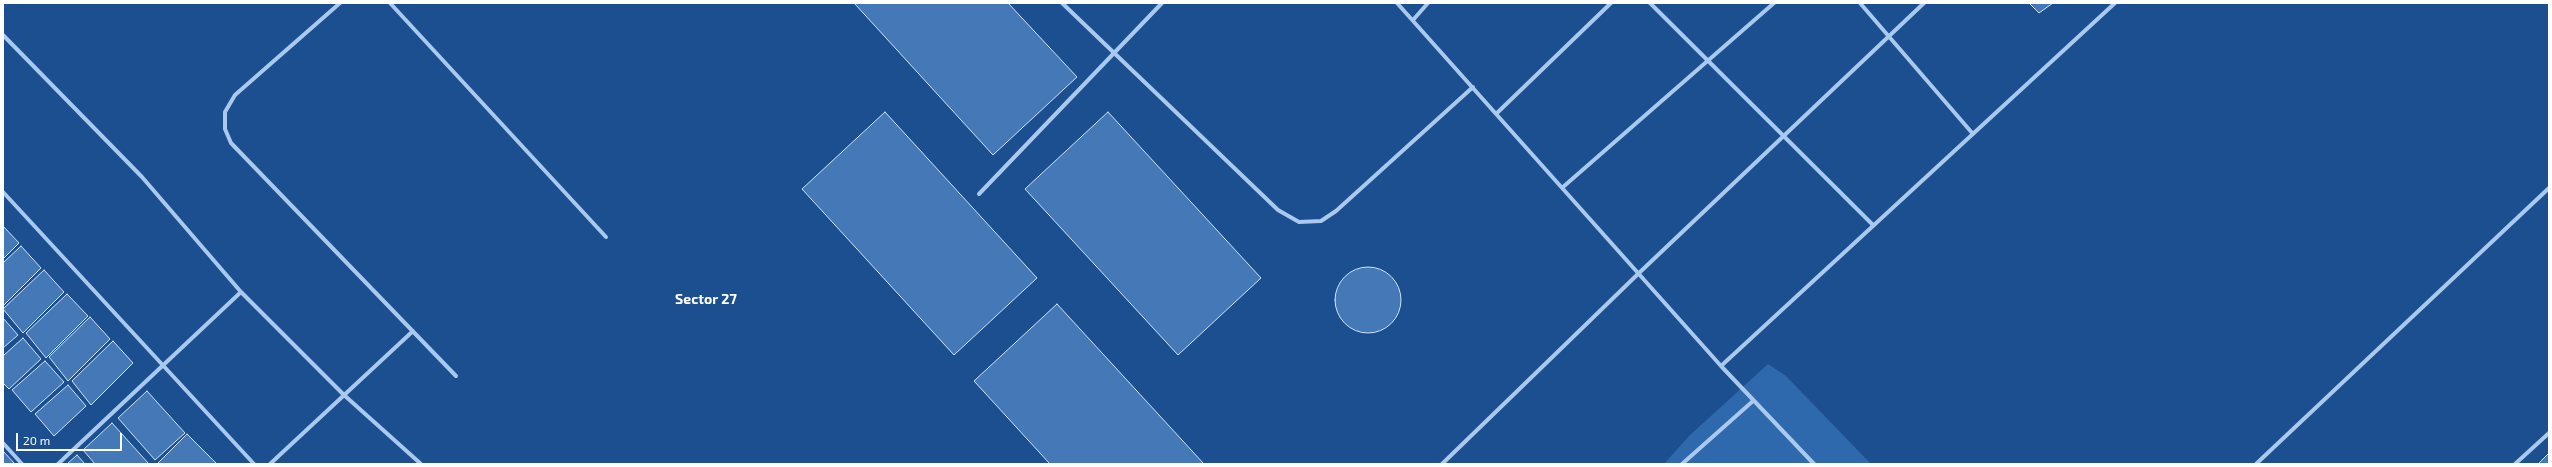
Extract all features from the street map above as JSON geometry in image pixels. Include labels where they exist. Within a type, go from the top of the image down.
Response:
[{"type":"street","points":[[340,3],[235,95],[225,112],[225,130],[231,143],[456,376]]},
{"type":"street","points":[[390,3],[606,237]]},
{"type":"street","points":[[1062,3],[1115,52],[1278,210],[1298,222],[1321,221],[1336,211],[1473,87]]},
{"type":"street","points":[[979,194],[1162,3]]},
{"type":"street","points":[[1397,3],[1497,113],[1721,366],[1814,464]]},
{"type":"street","points":[[1413,20],[1428,3]]},
{"type":"street","points":[[1497,113],[1611,3]]},
{"type":"street","points":[[1650,3],[1785,136],[1873,226]]},
{"type":"street","points":[[1563,187],[1774,3]]},
{"type":"street","points":[[1860,3],[1973,134]]},
{"type":"street","points":[[1442,464],[1639,273],[1889,38],[1924,3]]},
{"type":"street","points":[[1721,366],[2115,3]]},
{"type":"street","points":[[3,35],[142,177],[241,292],[344,395],[421,464]]},
{"type":"street","points":[[2256,464],[2549,188]]},
{"type":"street","points":[[3,192],[254,464]]},
{"type":"street","points":[[58,464],[241,292]]},
{"type":"street","points":[[270,464],[413,331]]},
{"type":"street","points":[[1682,464],[1753,401]]},
{"type":"street","points":[[2515,464],[2549,433]]},
{"type":"street","points":[[3,443],[22,464]]},
{"type":"shaded area","points":[[1768,364],[1786,376],[1871,464],[1664,464],[1689,436]]},
{"type":"building","points":[[854,3],[1008,3],[1077,77],[993,155]]},
{"type":"building","points":[[2029,3],[2053,3],[2039,13]]},
{"type":"building","points":[[885,112],[1037,278],[954,355],[802,189]]},
{"type":"building","points":[[1108,112],[1261,278],[1178,355],[1025,189]]},
{"type":"building","points":[[3,226],[19,243],[3,259]]},
{"type":"building","points":[[21,246],[41,268],[3,306],[3,263]]},
{"type":"building","points":[[1368,267],[1381,270],[1391,277],[1398,287],[1401,300],[1398,313],[1391,323],[1381,330],[1368,333],[1355,330],[1345,323],[1338,313],[1335,300],[1338,287],[1345,277],[1355,270]]},
{"type":"building","points":[[44,270],[64,292],[23,333],[3,309]]},
{"type":"building","points":[[67,294],[88,316],[46,358],[26,333]]},
{"type":"building","points":[[1057,304],[1204,464],[1050,464],[974,381]]},
{"type":"building","points":[[90,317],[110,339],[68,381],[49,357]]},
{"type":"building","points":[[3,318],[18,335],[3,348]]},
{"type":"building","points":[[23,338],[41,359],[9,389],[3,383],[3,356]]},
{"type":"building","points":[[113,341],[133,363],[91,405],[72,381]]},
{"type":"building","points":[[45,361],[64,382],[31,412],[12,390]]},
{"type":"building","points":[[68,385],[86,406],[54,436],[35,414]]},
{"type":"building","points":[[147,391],[185,433],[155,460],[118,418]]},
{"type":"building","points":[[112,423],[149,464],[95,464],[83,450]]},
{"type":"building","points":[[187,434],[217,464],[157,464]]},
{"type":"building","points":[[3,451],[15,464],[3,464]]},
{"type":"building","points":[[2549,453],[2549,464],[2538,464]]},
{"type":"building","points":[[77,455],[85,464],[67,464]]},
{"type":"district","name":"Sector 27","points":[[706,299]]}]
